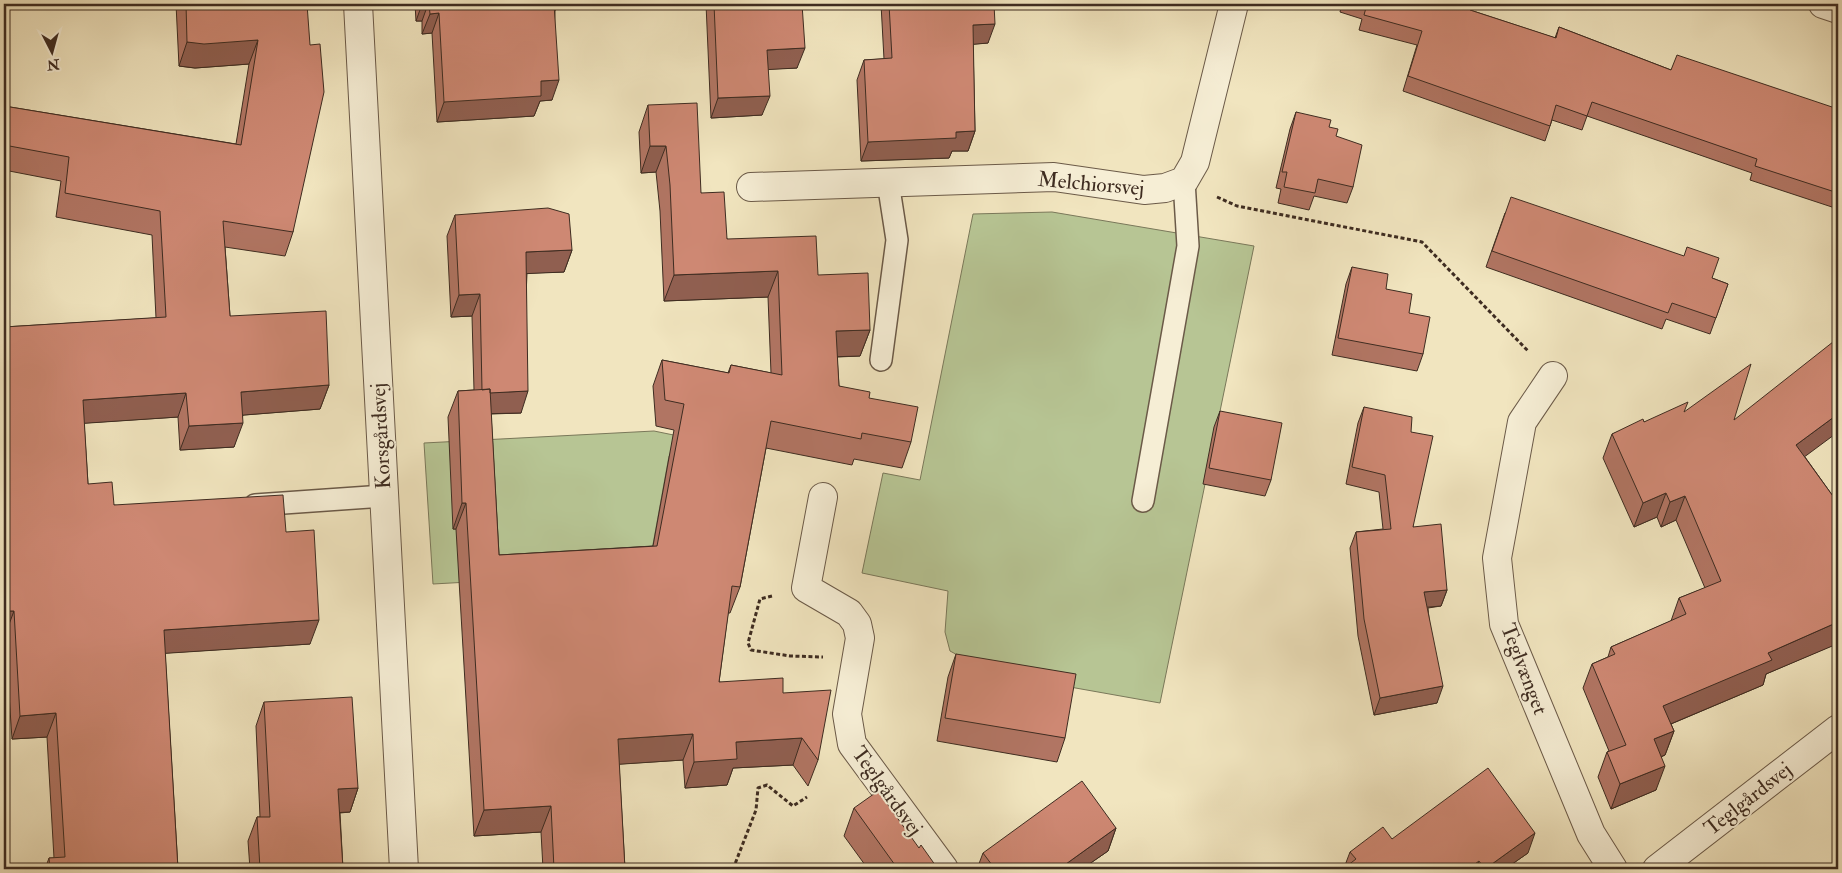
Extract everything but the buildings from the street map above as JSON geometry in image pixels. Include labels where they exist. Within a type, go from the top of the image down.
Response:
[{"type":"street","name":"Korsgårdsvej","points":[[358,4],[404,869]]},
{"type":"street","points":[[1184,181],[1195,162],[1234,4]]},
{"type":"street","points":[[1824,4],[1838,9]]},
{"type":"street","name":"Melchiorsvej","points":[[751,187],[1054,177],[1144,190],[1165,188],[1184,181]]},
{"type":"street","name":"Teglvænget","points":[[1552,376],[1522,422],[1497,558],[1504,624],[1591,834],[1613,869]]},
{"type":"street","points":[[806,588],[824,497]]},
{"type":"street","name":"Teglgårdsvej","points":[[806,588],[850,613],[857,624],[860,638],[847,714],[852,744],[944,869]]},
{"type":"street","name":"Teglgårdsvej","points":[[1658,869],[1838,729]]},
{"type":"lane","points":[[1143,501],[1188,246],[1184,181]]},
{"type":"lane","points":[[881,360],[897,240],[888,182]]},
{"type":"lane","points":[[238,506],[384,496]]},
{"type":"path","points":[[1184,181],[1238,206],[1422,242],[1552,376]]},
{"type":"path","points":[[806,588],[760,599],[748,643],[751,650],[790,656],[833,658],[856,663]]},
{"type":"path","points":[[733,869],[756,810],[758,788],[767,785],[793,806],[807,797]]},
{"type":"green space","points":[[1052,212],[1254,246],[1160,703],[991,673],[950,651],[945,632],[948,591],[862,573],[883,473],[920,480],[973,214]]},
{"type":"green space","points":[[654,431],[693,439],[669,456],[648,572],[433,584],[424,443]]}]
